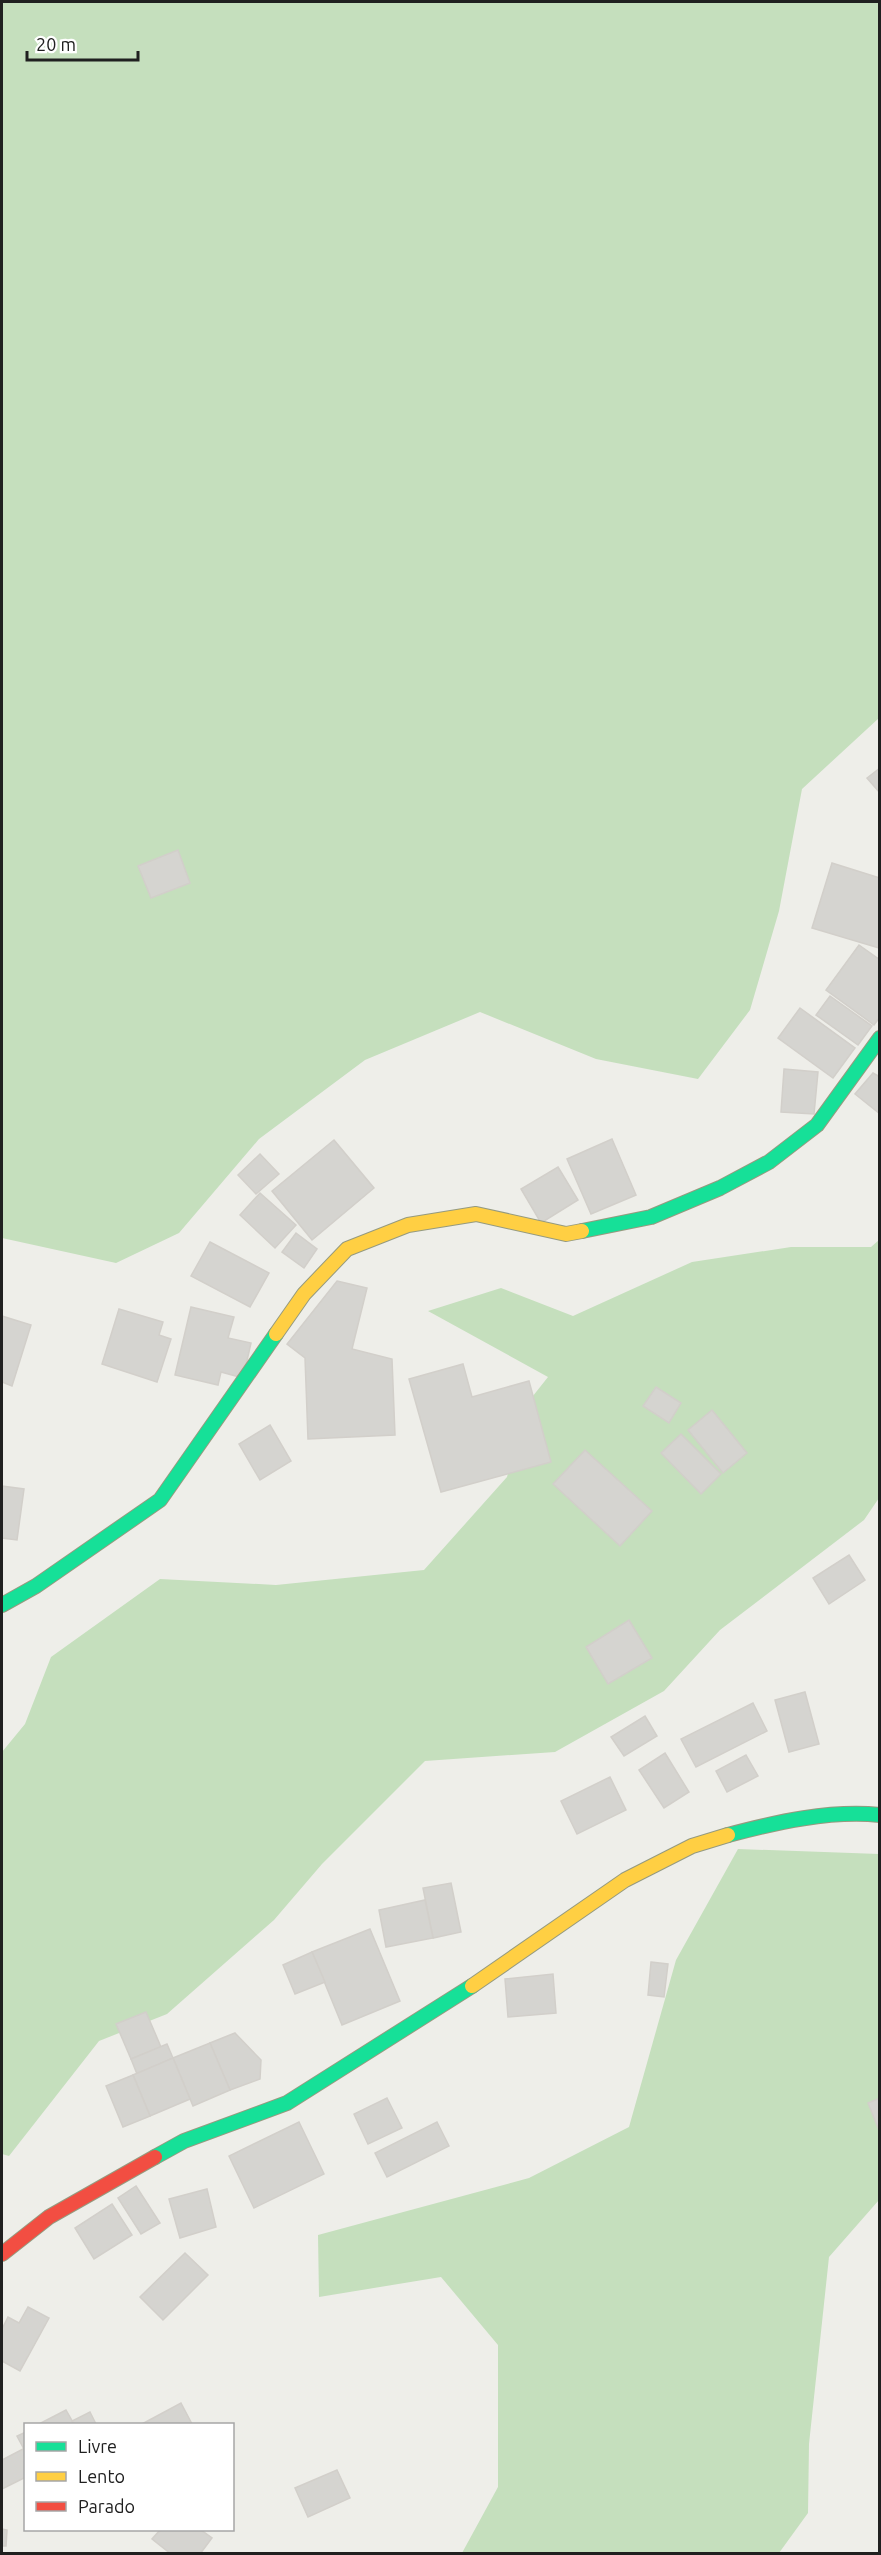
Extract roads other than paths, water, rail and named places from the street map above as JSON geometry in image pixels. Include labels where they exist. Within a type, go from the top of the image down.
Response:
[{"type":"street","points":[[2,1605],[36,1586],[160,1500],[304,1294],[347,1249],[408,1225],[476,1214],[566,1234],[651,1217],[720,1188],[769,1162],[807,1133],[816,1125],[879,1038]]},
{"type":"street","points":[[2,2254],[49,2217],[184,2141],[287,2103],[444,2006],[625,1880],[692,1845],[775,1822],[861,1813],[879,1815]]}]
